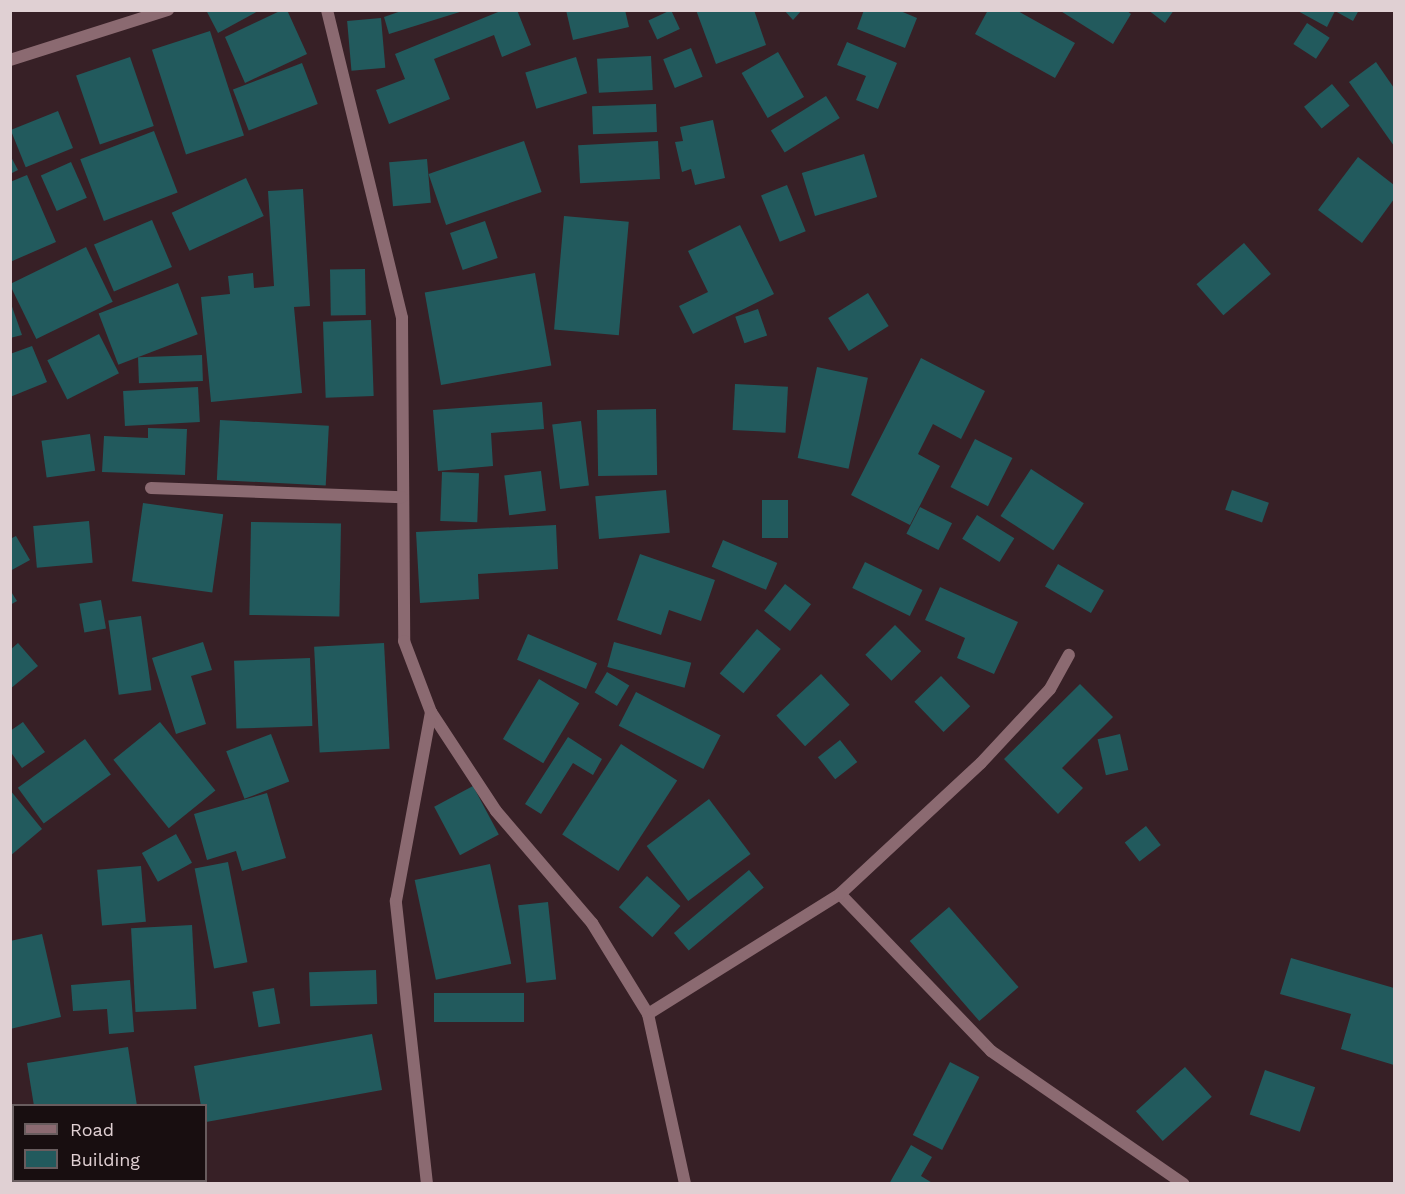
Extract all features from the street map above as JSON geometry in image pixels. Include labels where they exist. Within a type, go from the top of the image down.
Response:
[{"type":"street","points":[[10,60],[168,10]]},
{"type":"street","points":[[327,10],[402,318],[404,641],[431,712],[496,811],[592,923],[648,1014],[685,1184]]},
{"type":"street","points":[[151,488],[402,497]]},
{"type":"street","points":[[648,1014],[840,894],[981,763],[1050,689],[1069,655]]},
{"type":"street","points":[[427,1184],[396,901],[431,712]]},
{"type":"street","points":[[840,894],[875,934],[991,1051],[1184,1184]]},
{"type":"building","points":[[206,10],[260,10],[218,33]]},
{"type":"building","points":[[282,10],[287,10],[307,54],[245,83],[225,37]]},
{"type":"building","points":[[404,10],[463,11],[389,34],[384,17]]},
{"type":"building","points":[[503,10],[517,10],[531,45],[502,57],[494,35],[434,59],[450,99],[389,124],[376,90],[405,79],[395,54]]},
{"type":"building","points":[[566,10],[625,10],[629,27],[573,40]]},
{"type":"building","points":[[671,10],[680,29],[657,40],[648,21]]},
{"type":"building","points":[[696,10],[754,10],[766,45],[716,64]]},
{"type":"building","points":[[784,10],[802,10],[793,20]]},
{"type":"building","points":[[864,10],[898,10],[917,18],[905,48],[857,29]]},
{"type":"building","points":[[988,10],[1016,10],[1075,43],[1055,78],[975,34]]},
{"type":"building","points":[[1059,10],[1126,10],[1131,14],[1113,44]]},
{"type":"building","points":[[1148,10],[1174,10],[1165,23]]},
{"type":"building","points":[[1296,10],[1359,10],[1353,21],[1335,11],[1327,27]]},
{"type":"building","points":[[381,18],[385,68],[351,71],[347,21]]},
{"type":"building","points":[[1307,23],[1330,38],[1316,59],[1293,44]]},
{"type":"building","points":[[210,31],[244,136],[186,154],[152,50]]},
{"type":"building","points":[[847,42],[897,63],[878,109],[856,100],[866,76],[837,65]]},
{"type":"building","points":[[691,48],[703,77],[675,88],[663,59]]},
{"type":"building","points":[[778,52],[804,97],[768,118],[742,73]]},
{"type":"building","points":[[651,56],[653,90],[599,93],[597,59]]},
{"type":"building","points":[[130,57],[154,126],[100,145],[76,76]]},
{"type":"building","points":[[576,57],[587,93],[536,109],[525,72]]},
{"type":"building","points":[[1376,62],[1394,88],[1394,146],[1349,82]]},
{"type":"building","points":[[302,63],[318,104],[249,131],[233,90]]},
{"type":"building","points":[[1332,84],[1350,106],[1322,128],[1304,107]]},
{"type":"building","points":[[826,96],[840,118],[785,152],[771,130]]},
{"type":"building","points":[[656,104],[657,132],[593,134],[592,106]]},
{"type":"building","points":[[58,111],[73,148],[26,167],[11,130]]},
{"type":"building","points":[[713,120],[725,178],[695,185],[691,169],[682,172],[675,142],[683,141],[680,127]]},
{"type":"building","points":[[154,131],[178,193],[104,221],[80,159]]},
{"type":"building","points":[[524,141],[542,192],[446,225],[429,174]]},
{"type":"building","points":[[658,141],[660,179],[580,183],[578,145]]},
{"type":"building","points":[[864,154],[877,197],[815,216],[802,173]]},
{"type":"building","points":[[10,155],[18,170],[10,174]]},
{"type":"building","points":[[1358,157],[1394,185],[1394,199],[1362,243],[1318,210]]},
{"type":"building","points":[[427,159],[431,203],[393,206],[389,162]]},
{"type":"building","points":[[71,162],[87,198],[57,211],[41,175]]},
{"type":"building","points":[[27,175],[56,242],[10,262],[10,182]]},
{"type":"building","points":[[246,178],[264,216],[189,251],[172,213]]},
{"type":"building","points":[[787,185],[806,231],[780,242],[761,195]]},
{"type":"building","points":[[303,189],[310,306],[294,307],[302,393],[211,402],[201,297],[230,294],[228,276],[253,273],[254,288],[274,286],[268,191]]},
{"type":"building","points":[[564,216],[629,222],[619,335],[554,330]]},
{"type":"building","points":[[152,220],[172,267],[114,292],[94,245]]},
{"type":"building","points":[[485,221],[498,258],[463,270],[450,233]]},
{"type":"building","points":[[740,225],[774,294],[693,334],[679,306],[708,292],[688,251]]},
{"type":"building","points":[[1244,243],[1271,274],[1223,315],[1196,284]]},
{"type":"building","points":[[86,247],[113,302],[36,339],[10,284]]},
{"type":"building","points":[[365,269],[366,315],[331,316],[330,270]]},
{"type":"building","points":[[535,273],[551,366],[441,385],[425,292]]},
{"type":"building","points":[[178,283],[198,334],[118,365],[99,313]]},
{"type":"building","points":[[868,293],[889,326],[849,351],[828,318]]},
{"type":"building","points":[[10,301],[22,335],[10,338]]},
{"type":"building","points":[[758,309],[767,335],[744,343],[735,317]]},
{"type":"building","points":[[371,320],[374,396],[326,398],[323,322]]},
{"type":"building","points":[[99,334],[119,373],[67,400],[47,360]]},
{"type":"building","points":[[32,346],[47,382],[10,397],[10,354]]},
{"type":"building","points":[[202,355],[203,381],[139,383],[138,357]]},
{"type":"building","points":[[921,358],[985,391],[961,439],[933,424],[918,454],[940,466],[910,525],[851,495]]},
{"type":"building","points":[[817,367],[868,378],[849,469],[798,458]]},
{"type":"building","points":[[735,384],[788,387],[786,433],[733,430]]},
{"type":"building","points":[[198,387],[200,422],[125,426],[123,391]]},
{"type":"building","points":[[542,402],[544,429],[491,433],[493,466],[438,471],[433,410]]},
{"type":"building","points":[[656,409],[657,475],[598,476],[597,410]]},
{"type":"building","points":[[220,420],[329,426],[326,486],[217,480]]},
{"type":"building","points":[[581,421],[589,486],[560,489],[552,425]]},
{"type":"building","points":[[148,428],[187,429],[185,475],[102,472],[104,436],[148,438]]},
{"type":"building","points":[[90,434],[95,471],[47,477],[41,441]]},
{"type":"building","points":[[975,439],[1012,458],[988,506],[950,487]]},
{"type":"building","points":[[1031,469],[1084,503],[1053,550],[1001,516]]},
{"type":"building","points":[[541,471],[546,511],[509,515],[504,476]]},
{"type":"building","points":[[442,472],[479,473],[477,522],[440,521]]},
{"type":"building","points":[[666,490],[670,533],[599,539],[595,496]]},
{"type":"building","points":[[1232,490],[1269,503],[1262,523],[1225,510]]},
{"type":"building","points":[[762,500],[788,500],[788,538],[762,538]]},
{"type":"building","points":[[143,503],[223,514],[212,593],[132,581]]},
{"type":"building","points":[[920,507],[952,523],[938,550],[906,534]]},
{"type":"building","points":[[977,515],[1014,538],[999,562],[962,539]]},
{"type":"building","points":[[89,521],[93,563],[37,568],[33,526]]},
{"type":"building","points":[[251,522],[341,524],[339,617],[249,615]]},
{"type":"building","points":[[556,525],[558,569],[478,574],[479,599],[420,603],[416,532]]},
{"type":"building","points":[[16,536],[30,560],[10,571],[10,539]]},
{"type":"building","points":[[723,540],[777,563],[766,590],[712,567]]},
{"type":"building","points":[[640,554],[715,580],[701,621],[669,610],[661,635],[617,620]]},
{"type":"building","points":[[865,562],[923,590],[910,616],[852,588]]},
{"type":"building","points":[[1058,564],[1104,590],[1091,613],[1045,587]]},
{"type":"building","points":[[785,584],[811,604],[790,631],[764,611]]},
{"type":"building","points":[[940,587],[1018,622],[994,674],[957,658],[965,638],[925,620]]},
{"type":"building","points":[[10,590],[17,601],[10,605]]},
{"type":"building","points":[[101,600],[106,629],[84,632],[79,604]]},
{"type":"building","points":[[141,616],[151,690],[119,695],[108,621]]},
{"type":"building","points":[[895,625],[921,651],[891,681],[865,655]]},
{"type":"building","points":[[757,629],[781,649],[743,693],[720,673]]},
{"type":"building","points":[[528,634],[597,663],[586,689],[517,660]]},
{"type":"building","points":[[203,642],[212,670],[191,676],[206,724],[176,734],[152,658]]},
{"type":"building","points":[[614,642],[691,663],[685,688],[607,667]]},
{"type":"building","points":[[18,643],[38,666],[10,689],[10,650]]},
{"type":"building","points":[[384,643],[390,749],[320,753],[314,647]]},
{"type":"building","points":[[310,658],[312,726],[236,729],[234,661]]},
{"type":"building","points":[[607,672],[629,685],[617,706],[595,693]]},
{"type":"building","points":[[821,674],[850,705],[805,746],[776,716]]},
{"type":"building","points":[[941,676],[970,706],[944,732],[914,702]]},
{"type":"building","points":[[539,679],[579,703],[543,763],[503,739]]},
{"type":"building","points":[[1080,684],[1113,717],[1062,768],[1083,788],[1058,814],[1004,759]]},
{"type":"building","points":[[636,692],[721,735],[703,769],[619,726]]},
{"type":"building","points":[[23,722],[45,752],[22,768],[10,751],[10,731]]},
{"type":"building","points":[[160,722],[215,790],[169,828],[113,760]]},
{"type":"building","points":[[271,734],[289,782],[244,799],[226,751]]},
{"type":"building","points":[[1120,734],[1128,770],[1106,775],[1098,739]]},
{"type":"building","points":[[568,737],[602,759],[593,775],[573,763],[541,814],[525,804]]},
{"type":"building","points":[[85,739],[111,775],[44,823],[18,788]]},
{"type":"building","points":[[840,740],[857,762],[835,779],[818,757]]},
{"type":"building","points":[[621,744],[677,780],[618,871],[562,835]]},
{"type":"building","points":[[473,786],[499,835],[460,855],[434,807]]},
{"type":"building","points":[[10,790],[42,829],[10,856]]},
{"type":"building","points":[[267,793],[286,858],[242,871],[236,851],[207,860],[194,814]]},
{"type":"building","points":[[709,799],[751,854],[688,901],[647,846]]},
{"type":"building","points":[[1146,826],[1161,845],[1139,862],[1125,843]]},
{"type":"building","points":[[176,834],[192,863],[158,882],[142,853]]},
{"type":"building","points":[[228,862],[247,962],[214,969],[195,868]]},
{"type":"building","points":[[490,864],[511,964],[436,980],[415,880]]},
{"type":"building","points":[[141,866],[146,922],[102,926],[97,870]]},
{"type":"building","points":[[749,870],[764,888],[689,951],[674,933]]},
{"type":"building","points":[[647,876],[680,906],[652,937],[619,907]]},
{"type":"building","points":[[548,902],[556,980],[526,983],[518,905]]},
{"type":"building","points":[[949,907],[1019,987],[979,1021],[910,941]]},
{"type":"building","points":[[192,925],[196,1009],[135,1012],[131,928]]},
{"type":"building","points":[[42,934],[61,1017],[10,1029],[10,941]]},
{"type":"building","points":[[1291,958],[1394,988],[1394,1065],[1341,1049],[1351,1014],[1280,994]]},
{"type":"building","points":[[376,970],[377,1004],[310,1006],[309,972]]},
{"type":"building","points":[[130,980],[134,1032],[109,1034],[107,1009],[73,1011],[71,985]]},
{"type":"building","points":[[274,988],[280,1023],[259,1027],[252,992]]},
{"type":"building","points":[[434,993],[524,993],[524,1022],[434,1022]]},
{"type":"building","points":[[372,1034],[382,1090],[207,1122],[207,1104],[201,1104],[194,1066]]},
{"type":"building","points":[[128,1047],[137,1104],[34,1104],[27,1063]]},
{"type":"building","points":[[950,1062],[979,1077],[942,1150],[913,1135]]},
{"type":"building","points":[[1185,1067],[1212,1097],[1163,1141],[1136,1111]]},
{"type":"building","points":[[1265,1070],[1315,1087],[1300,1132],[1250,1114]]},
{"type":"building","points":[[911,1145],[932,1157],[921,1176],[934,1184],[889,1184]]}]
